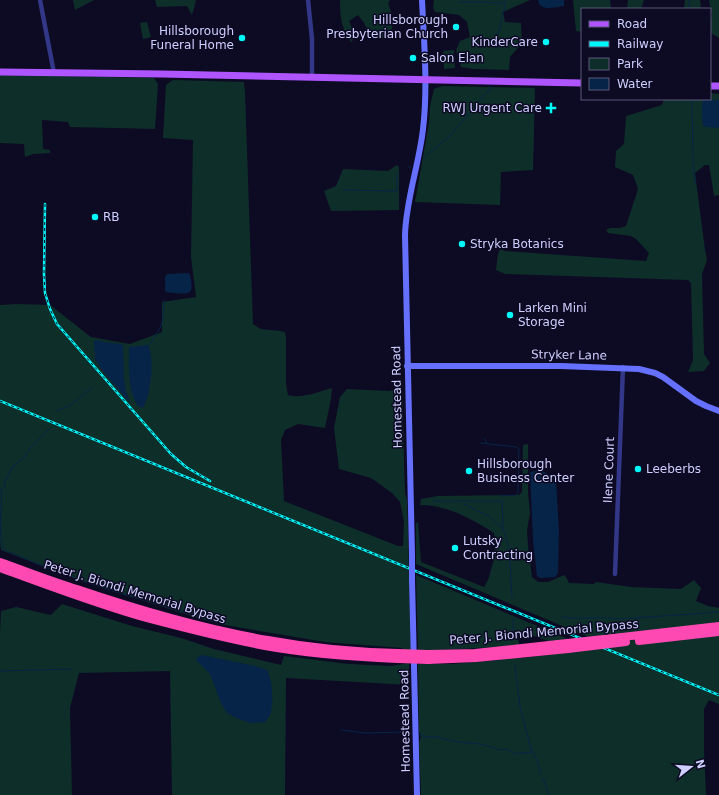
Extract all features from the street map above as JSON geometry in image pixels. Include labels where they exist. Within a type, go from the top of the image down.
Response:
[{"type":"highway","name":"Peter J. Biondi Memorial Bypass","points":[[0,562],[78,590],[166,616],[232,633],[318,648],[371,652],[398,656]]},
{"type":"highway","name":"Peter J. Biondi Memorial Bypass","points":[[0,568],[150,619],[266,646],[352,657],[398,656],[476,658],[568,650],[719,626]]},
{"type":"highway","name":"Peter J. Biondi Memorial Bypass","points":[[428,657],[558,644],[719,632]]},
{"type":"main road","points":[[0,72],[581,83]]},
{"type":"street","points":[[40,0],[54,73]]},
{"type":"street","points":[[308,0],[312,39],[312,77]]},
{"type":"street","name":"Homestead Road","points":[[417,795],[405,227],[422,135],[424,114],[425,80],[422,0]]},
{"type":"street","name":"Stryker Lane","points":[[407,366],[623,367],[647,370],[670,381],[702,405],[719,411]]},
{"type":"street","name":"Ilene Court","points":[[615,574],[623,367]]},
{"type":"green space","points":[[73,0],[94,0],[75,10]]},
{"type":"green space","points":[[155,0],[196,1],[192,15],[187,6],[157,7]]},
{"type":"green space","points":[[340,0],[390,0],[388,3],[393,18],[391,39],[371,37],[358,15],[349,21],[356,37],[351,42],[345,32],[342,22]]},
{"type":"green space","points":[[434,0],[530,0],[503,12],[505,22],[521,23],[522,43],[510,57],[509,70],[473,69],[461,67],[456,50],[460,41],[470,37],[467,22],[459,15],[435,12],[433,7]]},
{"type":"green space","points":[[573,0],[610,0],[611,8],[581,8],[581,32],[576,31]]},
{"type":"green space","points":[[628,0],[644,0],[641,8],[627,8]]},
{"type":"green space","points":[[685,0],[700,0],[700,8],[684,8]]},
{"type":"green space","points":[[709,0],[719,0],[719,38],[711,33],[712,15]]},
{"type":"green space","points":[[147,22],[151,37],[143,39],[140,23]]},
{"type":"green space","points":[[454,50],[455,68],[444,69],[443,51]]},
{"type":"green space","points":[[0,75],[154,78],[158,84],[155,129],[70,127],[68,122],[42,120],[43,149],[50,150],[50,153],[33,154],[25,157],[24,144],[0,143]]},
{"type":"green space","points":[[173,80],[244,82],[253,324],[261,329],[285,332],[286,384],[288,395],[304,396],[332,388],[325,428],[298,424],[285,430],[281,440],[284,501],[398,546],[403,546],[404,521],[400,502],[392,493],[371,478],[339,469],[334,428],[340,397],[347,389],[389,391],[397,389],[401,381],[405,493],[407,500],[411,650],[325,642],[225,625],[81,581],[1,550],[0,305],[50,305],[91,337],[130,344],[162,332],[162,302],[196,297],[191,257],[193,140],[163,138],[166,85]]},
{"type":"green space","points":[[442,86],[535,88],[533,170],[501,172],[500,205],[415,202],[429,123],[430,106],[434,89]]},
{"type":"green space","points":[[711,93],[719,94],[719,195],[714,196],[709,165],[705,165],[695,173],[707,260],[702,274],[704,354],[710,363],[704,371],[688,372],[693,360],[691,283],[688,280],[505,274],[496,270],[500,249],[505,251],[646,261],[649,253],[636,239],[631,236],[608,233],[606,230],[626,226],[638,189],[633,175],[615,167],[616,151],[624,144],[626,116],[662,105],[664,100],[711,100]]},
{"type":"green space","points":[[397,165],[399,167],[399,210],[331,211],[324,191],[336,186],[343,169],[388,171]]},
{"type":"green space","points":[[528,444],[528,493],[530,513],[527,530],[532,577],[538,582],[548,582],[564,575],[569,583],[594,584],[596,582],[631,587],[681,589],[694,580],[701,588],[696,601],[708,606],[719,608],[719,704],[709,700],[704,709],[706,795],[421,795],[419,743],[421,736],[419,731],[418,664],[452,664],[501,660],[498,647],[418,650],[416,575],[568,639],[551,642],[517,630],[521,658],[612,647],[416,564],[416,523],[418,522],[421,562],[484,587],[488,580],[495,556],[494,533],[468,518],[449,510],[440,507],[420,505],[421,499],[438,496],[519,495],[522,492],[523,445]]},
{"type":"green space","points":[[62,604],[132,626],[181,638],[214,649],[281,665],[284,656],[348,664],[391,666],[409,663],[409,685],[286,678],[285,795],[172,795],[170,671],[79,673],[70,708],[72,795],[0,795],[1,611],[16,607],[51,615]]},
{"type":"water","points":[[538,0],[564,0],[564,6],[546,8],[540,6]]},
{"type":"water","points":[[703,100],[719,100],[719,128],[703,126]]},
{"type":"water","points":[[188,273],[192,284],[190,292],[179,294],[165,291],[165,277],[167,274]]},
{"type":"water","points":[[98,340],[123,345],[124,380],[130,403],[104,373],[95,359],[94,341]]},
{"type":"water","points":[[148,345],[152,367],[150,385],[143,408],[138,406],[134,399],[130,385],[129,347]]},
{"type":"water","points":[[541,470],[556,480],[559,531],[558,573],[555,577],[540,578],[537,576],[533,541],[530,472]]},
{"type":"water","points":[[202,655],[267,670],[271,684],[272,707],[265,722],[250,723],[234,717],[226,712],[210,674],[197,661],[196,658]]},
{"type":"waterway","points":[[460,2],[504,3],[507,0]]},
{"type":"waterway","points":[[689,0],[689,8]]},
{"type":"waterway","points":[[496,49],[497,35],[505,8],[504,4]]},
{"type":"waterway","points":[[423,158],[449,137],[490,90],[490,86]]},
{"type":"waterway","points":[[692,100],[693,161],[695,183]]},
{"type":"waterway","points":[[343,190],[397,191],[397,174]]},
{"type":"waterway","points":[[149,346],[160,328],[163,319],[164,300]]},
{"type":"waterway","points":[[56,412],[69,406],[92,388]]},
{"type":"waterway","points":[[0,491],[4,487],[5,481],[14,465],[24,458],[30,448],[49,429]]},
{"type":"waterway","points":[[484,438],[487,443]]},
{"type":"waterway","points":[[480,443],[516,447],[519,449],[518,493],[516,495],[501,496]]},
{"type":"waterway","points":[[1,490],[1,530],[4,550],[92,584],[199,616]]},
{"type":"waterway","points":[[433,501],[502,501],[503,528]]},
{"type":"waterway","points":[[464,504],[490,517],[503,529],[509,547],[512,597]]},
{"type":"waterway","points":[[562,617],[620,619],[719,612]]},
{"type":"waterway","points":[[513,619],[513,639]]},
{"type":"waterway","points":[[515,665],[520,707],[531,749],[537,760],[541,774]]},
{"type":"waterway","points":[[0,671],[72,669]]},
{"type":"waterway","points":[[341,730],[366,733],[406,732],[412,734]]},
{"type":"waterway","points":[[419,735],[458,742],[480,744],[499,750],[507,749],[516,754],[532,752]]},
{"type":"waterway","points":[[543,778],[549,795]]},
{"type":"railway","points":[[45,204],[45,293],[57,324],[171,454],[186,467],[210,481]]},
{"type":"railway","points":[[0,401],[719,695]]},
{"type":"place","name":"Hillsborough Presbyterian Church","points":[[456,27]]},
{"type":"place","name":"Hillsborough Funeral Home","points":[[242,38]]},
{"type":"place","name":"KinderCare","points":[[546,42]]},
{"type":"place","name":"Salon Elan","points":[[413,58]]},
{"type":"place","name":"RWJ Urgent Care","points":[[551,108]]},
{"type":"place","name":"RB","points":[[95,217]]},
{"type":"place","name":"Stryka Botanics","points":[[462,244]]},
{"type":"place","name":"Larken Mini Storage","points":[[510,315]]},
{"type":"place","name":"Leeberbs","points":[[638,469]]},
{"type":"place","name":"Hillsborough Business Center","points":[[469,471]]},
{"type":"place","name":"Lutsky Contracting","points":[[455,548]]}]
